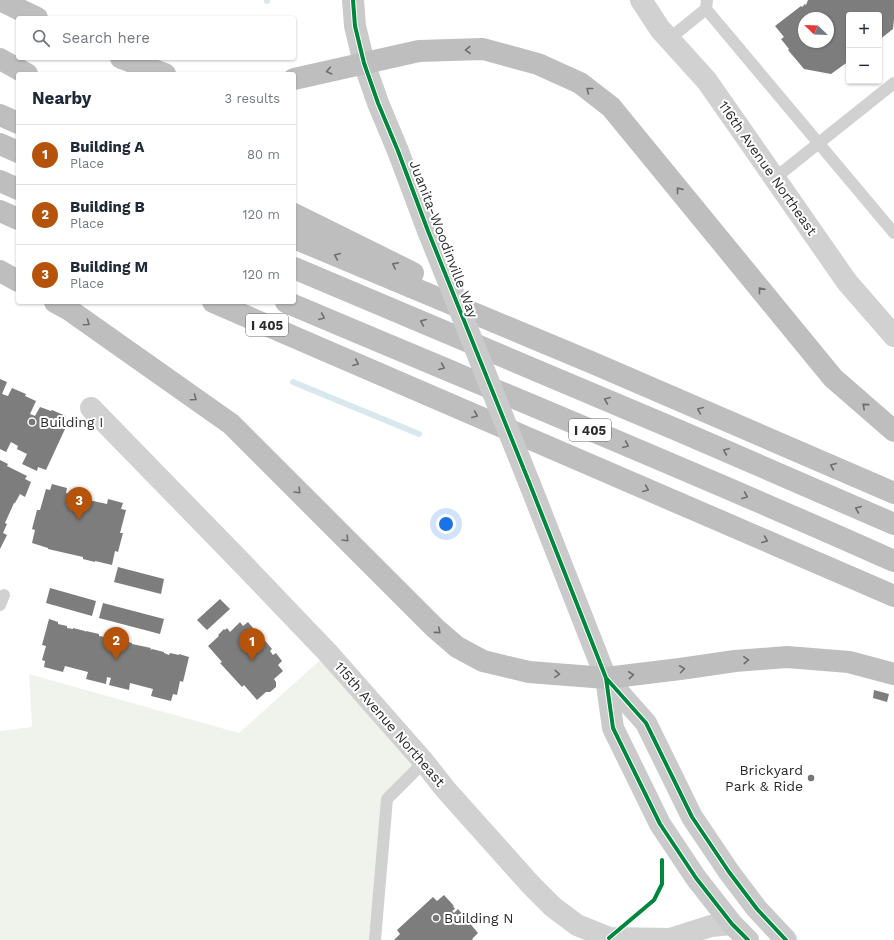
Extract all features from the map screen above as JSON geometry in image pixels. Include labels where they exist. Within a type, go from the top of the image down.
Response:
[{"type":"highway","points":[[0,0],[33,16]]},
{"type":"highway","points":[[296,79],[419,51],[483,49],[538,64],[580,83],[611,107],[833,378],[894,431]]},
{"type":"highway","points":[[0,59],[23,72]]},
{"type":"highway","points":[[126,60],[159,72]]},
{"type":"highway","points":[[0,115],[16,122]]},
{"type":"highway","points":[[0,144],[16,151]]},
{"type":"highway","points":[[0,181],[16,188]]},
{"type":"highway","points":[[0,211],[16,218]]},
{"type":"highway","points":[[296,215],[593,363]]},
{"type":"highway","points":[[296,239],[593,363],[894,493]]},
{"type":"highway","name":"I 405","points":[[296,269],[894,524]]},
{"type":"highway","points":[[0,270],[16,280]]},
{"type":"highway","points":[[59,304],[68,309],[231,424],[435,628],[458,647],[483,661],[529,672],[606,678],[680,670],[735,661],[787,657],[849,662],[894,674]]},
{"type":"highway","name":"I 405","points":[[218,304],[894,596]]},
{"type":"highway","name":"I 405","points":[[291,304],[804,521],[894,561]]},
{"type":"main road","name":"Juanita-Woodinville Way","points":[[353,0],[355,26],[364,63],[378,103],[606,678]]},
{"type":"main road","points":[[606,678],[613,728],[660,824],[696,878],[732,924],[748,940]]},
{"type":"main road","points":[[606,678],[646,723],[692,817],[729,872],[756,909],[786,940]]},
{"type":"street","name":"116th Avenue Northeast","points":[[641,0],[660,29],[707,81],[847,282],[894,336]]},
{"type":"street","name":"115th Avenue Northeast","points":[[91,408],[328,653],[424,762],[446,790],[531,885],[553,906],[577,924],[609,938],[670,939],[711,926],[732,924]]},
{"type":"lane","points":[[669,39],[706,5],[818,143],[894,233]]},
{"type":"lane","points":[[775,178],[894,83]]},
{"type":"lane","points":[[375,940],[387,799],[424,762]]},
{"type":"shaded area","points":[[328,653],[424,762],[387,799],[376,940],[0,940],[0,731],[32,727],[29,674],[239,733]]},
{"type":"building","points":[[808,0],[894,0],[893,29],[882,38],[882,12],[846,12],[846,63],[831,74],[804,69],[788,50],[789,49],[781,39],[784,37],[775,26],[805,4],[806,5]]},
{"type":"building","name":"Building I","points":[[0,379],[7,382],[2,394],[8,396],[12,388],[26,394],[25,396],[36,401],[30,414],[35,416],[40,407],[66,416],[61,428],[65,429],[46,470],[38,467],[37,471],[22,464],[27,454],[17,449],[18,446],[11,442],[6,452],[0,449]]},
{"type":"building","points":[[0,460],[8,464],[7,466],[27,476],[25,479],[31,482],[25,497],[20,494],[14,503],[5,523],[7,524],[3,533],[7,535],[0,549]]},
{"type":"building","points":[[52,484],[67,488],[66,493],[76,495],[75,497],[107,504],[108,499],[123,503],[121,509],[126,510],[120,533],[123,533],[118,552],[115,551],[112,565],[83,559],[83,557],[48,549],[32,543],[35,530],[32,529],[37,510],[40,510],[46,489],[50,490]]},
{"type":"building","points":[[118,567],[164,579],[161,594],[114,582]]},
{"type":"building","points":[[50,588],[96,601],[92,616],[46,603]]},
{"type":"building","points":[[220,599],[230,609],[207,630],[197,620]]},
{"type":"building","points":[[103,603],[164,619],[160,634],[99,618]]},
{"type":"building","points":[[49,619],[58,622],[58,624],[67,626],[67,628],[99,634],[99,636],[113,638],[114,636],[124,639],[124,641],[132,644],[151,648],[150,650],[152,649],[164,652],[169,655],[170,653],[189,657],[183,682],[180,681],[177,695],[173,694],[171,701],[151,696],[153,689],[130,683],[129,690],[109,685],[111,678],[107,677],[106,684],[86,679],[88,672],[65,666],[63,672],[44,667],[45,661],[42,660],[46,646],[42,645]]},
{"type":"building","points":[[240,622],[243,626],[248,622],[257,633],[255,635],[258,638],[261,636],[272,649],[270,651],[273,655],[276,653],[282,661],[278,665],[283,671],[274,679],[276,682],[276,687],[270,692],[266,692],[257,700],[244,685],[242,687],[220,663],[222,662],[208,646],[224,629],[225,630],[227,628],[230,632]]},
{"type":"building","points":[[874,690],[889,694],[887,702],[873,698]]},
{"type":"building","name":"Building N","points":[[444,895],[454,906],[455,909],[452,911],[454,913],[458,909],[464,916],[460,919],[462,922],[465,920],[467,922],[468,921],[478,933],[472,939],[473,940],[394,940],[400,934],[397,930],[433,897],[437,901]]},
{"type":"waterway","points":[[293,382],[419,434]]},
{"type":"cycle path","points":[[353,0],[355,26],[364,63],[378,103],[606,678],[613,728],[660,824],[696,878],[732,924],[748,940]]},
{"type":"cycle path","points":[[606,678],[646,723],[692,817],[729,872],[757,909],[786,940]]},
{"type":"cycle path","points":[[609,938],[654,900],[662,884],[662,860]]},
{"type":"place","name":"Building I","points":[[32,422]]},
{"type":"place","name":"Building M","points":[[79,520]]},
{"type":"place","name":"Building B","points":[[116,660]]},
{"type":"place","name":"Building A","points":[[252,661]]},
{"type":"place","name":"Brickyard Park & Ride","points":[[811,778]]},
{"type":"place","name":"Building N","points":[[436,918]]}]
